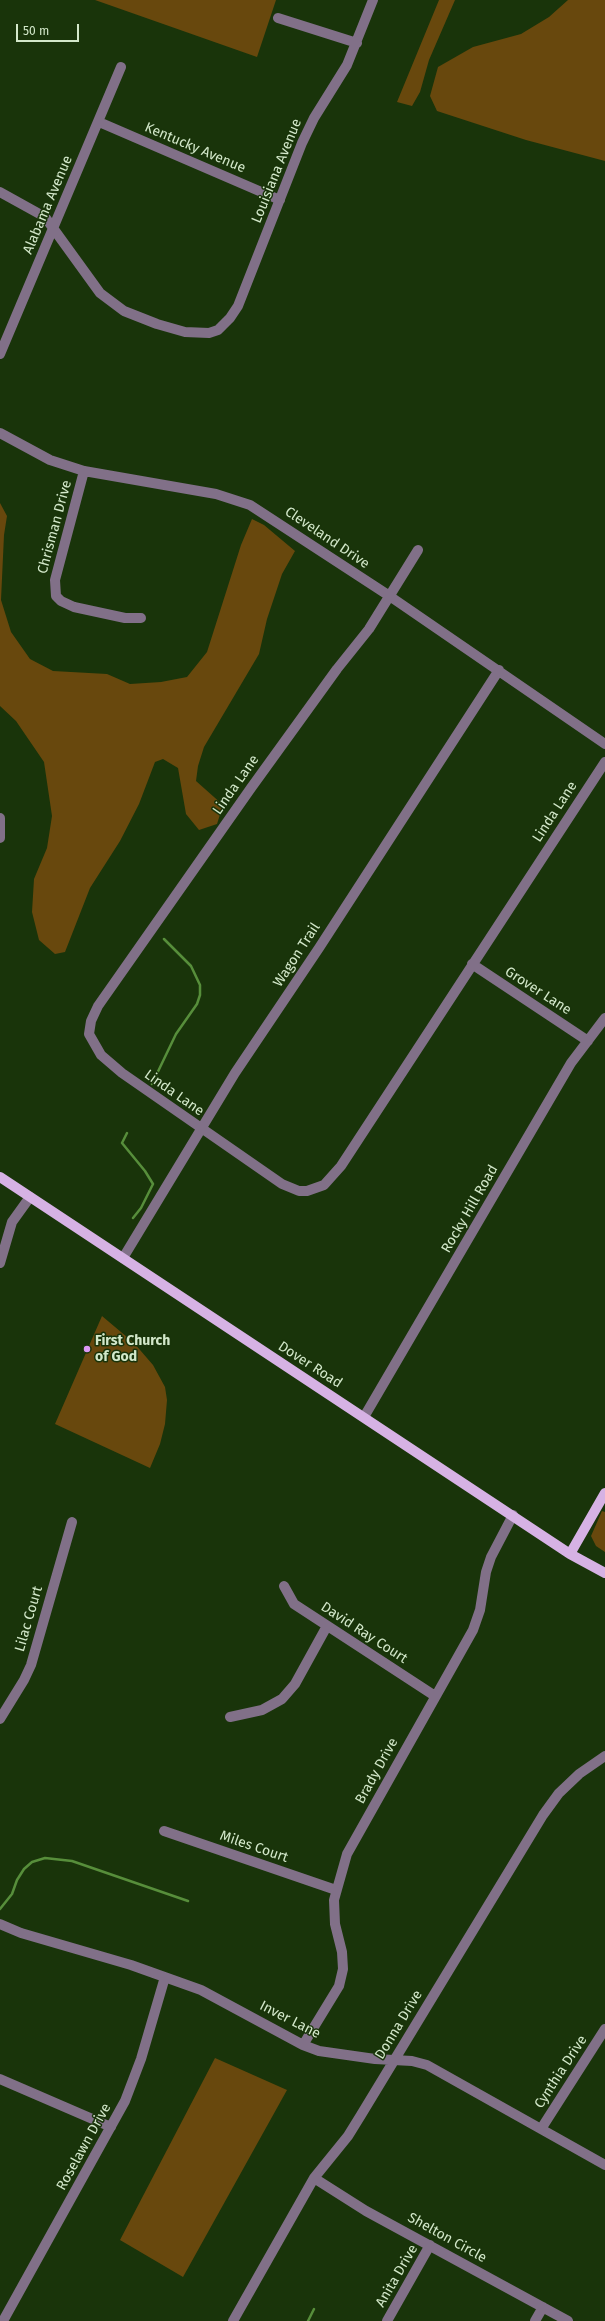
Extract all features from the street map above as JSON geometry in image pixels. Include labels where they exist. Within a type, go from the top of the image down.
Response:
[{"type":"main road","name":"Dover Road","points":[[0,1177],[570,1554],[605,1573]]},
{"type":"main road","points":[[570,1554],[605,1493]]},
{"type":"street","name":"Louisiana Avenue","points":[[54,227],[100,292],[124,311],[157,324],[185,332],[209,333],[218,330],[230,318],[238,306],[308,130],[347,65],[373,0]]},
{"type":"street","points":[[278,18],[357,43]]},
{"type":"street","name":"Alabama Avenue","points":[[0,354],[121,67]]},
{"type":"street","name":"Kentucky Avenue","points":[[99,122],[280,200]]},
{"type":"street","points":[[0,192],[34,209],[45,217],[54,227]]},
{"type":"street","name":"Cleveland Drive","points":[[0,433],[50,460],[84,471],[238,499],[266,513],[499,670],[605,744]]},
{"type":"street","name":"Chrisman Drive","points":[[84,471],[55,580],[56,596],[61,602],[74,607],[125,618],[141,618]]},
{"type":"street","name":"Linda Lane","points":[[418,550],[388,595],[369,629],[337,669],[251,788],[103,999],[91,1021],[89,1034],[91,1040],[109,1064],[202,1129],[288,1186],[307,1191],[324,1185],[341,1166],[605,762]]},
{"type":"street","name":"Wagon Trail","points":[[122,1258],[235,1073],[319,948],[499,670]]},
{"type":"street","points":[[0,818],[0,838]]},
{"type":"street","name":"Grover Lane","points":[[472,964],[588,1041]]},
{"type":"street","name":"Rocky Hill Road","points":[[364,1417],[571,1063],[605,1018]]},
{"type":"street","points":[[0,1262],[12,1222],[30,1196]]},
{"type":"street","name":"Brady Drive","points":[[303,2045],[334,1997],[342,1974],[342,1952],[334,1914],[336,1890],[347,1854],[477,1620],[489,1565],[512,1515]]},
{"type":"street","name":"Lilac Court","points":[[0,1719],[21,1687],[31,1665],[72,1522]]},
{"type":"street","name":"David Ray Court","points":[[284,1586],[294,1604],[435,1696]]},
{"type":"street","points":[[230,1717],[262,1710],[282,1699],[294,1684],[327,1626]]},
{"type":"street","name":"Donna Drive","points":[[232,2321],[314,2178],[348,2136],[550,1805],[568,1784],[605,1756]]},
{"type":"street","name":"Miles Court","points":[[164,1832],[336,1890]]},
{"type":"street","name":"Inver Lane","points":[[0,1924],[21,1933],[166,1977],[221,2000],[303,2045],[335,2054],[412,2061],[427,2065],[605,2165]]},
{"type":"street","name":"Roselawn Drive","points":[[3,2321],[125,2101],[136,2072],[166,1977]]},
{"type":"street","name":"Cynthia Drive","points":[[541,2129],[605,2029]]},
{"type":"street","points":[[0,2079],[111,2127]]},
{"type":"street","name":"Shelton Circle","points":[[314,2178],[366,2211],[568,2321]]},
{"type":"street","name":"Anita Drive","points":[[387,2321],[430,2245]]},
{"type":"street","points":[[535,2321],[543,2307]]},
{"type":"shaded area","points":[[95,0],[276,0],[257,57]]},
{"type":"shaded area","points":[[439,0],[455,0],[429,60],[420,92],[412,106],[397,102]]},
{"type":"shaded area","points":[[568,0],[605,0],[605,161],[526,140],[437,111],[430,96],[438,67],[473,47],[521,34],[549,17]]},
{"type":"shaded area","points":[[0,503],[7,516],[4,535],[1,600],[11,632],[30,659],[53,671],[107,674],[130,684],[161,682],[187,677],[207,652],[241,545],[252,519],[264,525],[295,551],[282,574],[267,619],[259,654],[204,747],[198,766],[196,781],[223,805],[217,824],[199,830],[186,814],[178,768],[163,759],[155,762],[139,804],[120,841],[90,888],[65,952],[55,954],[39,940],[32,912],[34,879],[47,848],[52,816],[44,762],[16,721],[0,706]]},
{"type":"shaded area","points":[[102,1316],[134,1343],[153,1365],[165,1387],[167,1400],[165,1424],[160,1444],[150,1468],[55,1424]]},
{"type":"shaded area","points":[[602,1511],[605,1512],[605,1552],[596,1546],[591,1536]]},
{"type":"shaded area","points":[[215,2058],[287,2090],[183,2277],[120,2240]]},
{"type":"waterway","points":[[152,1084],[176,1034],[197,1004],[200,995],[200,985],[191,966],[164,939]]},
{"type":"waterway","points":[[127,1133],[122,1143],[145,1171],[153,1184],[141,1208],[133,1218]]},
{"type":"waterway","points":[[0,1909],[12,1894],[17,1880],[24,1869],[32,1862],[45,1858],[72,1861],[188,1901]]},
{"type":"waterway","points":[[308,2321],[314,2309]]},
{"type":"place","name":"First Church of God","points":[[87,1349]]}]
